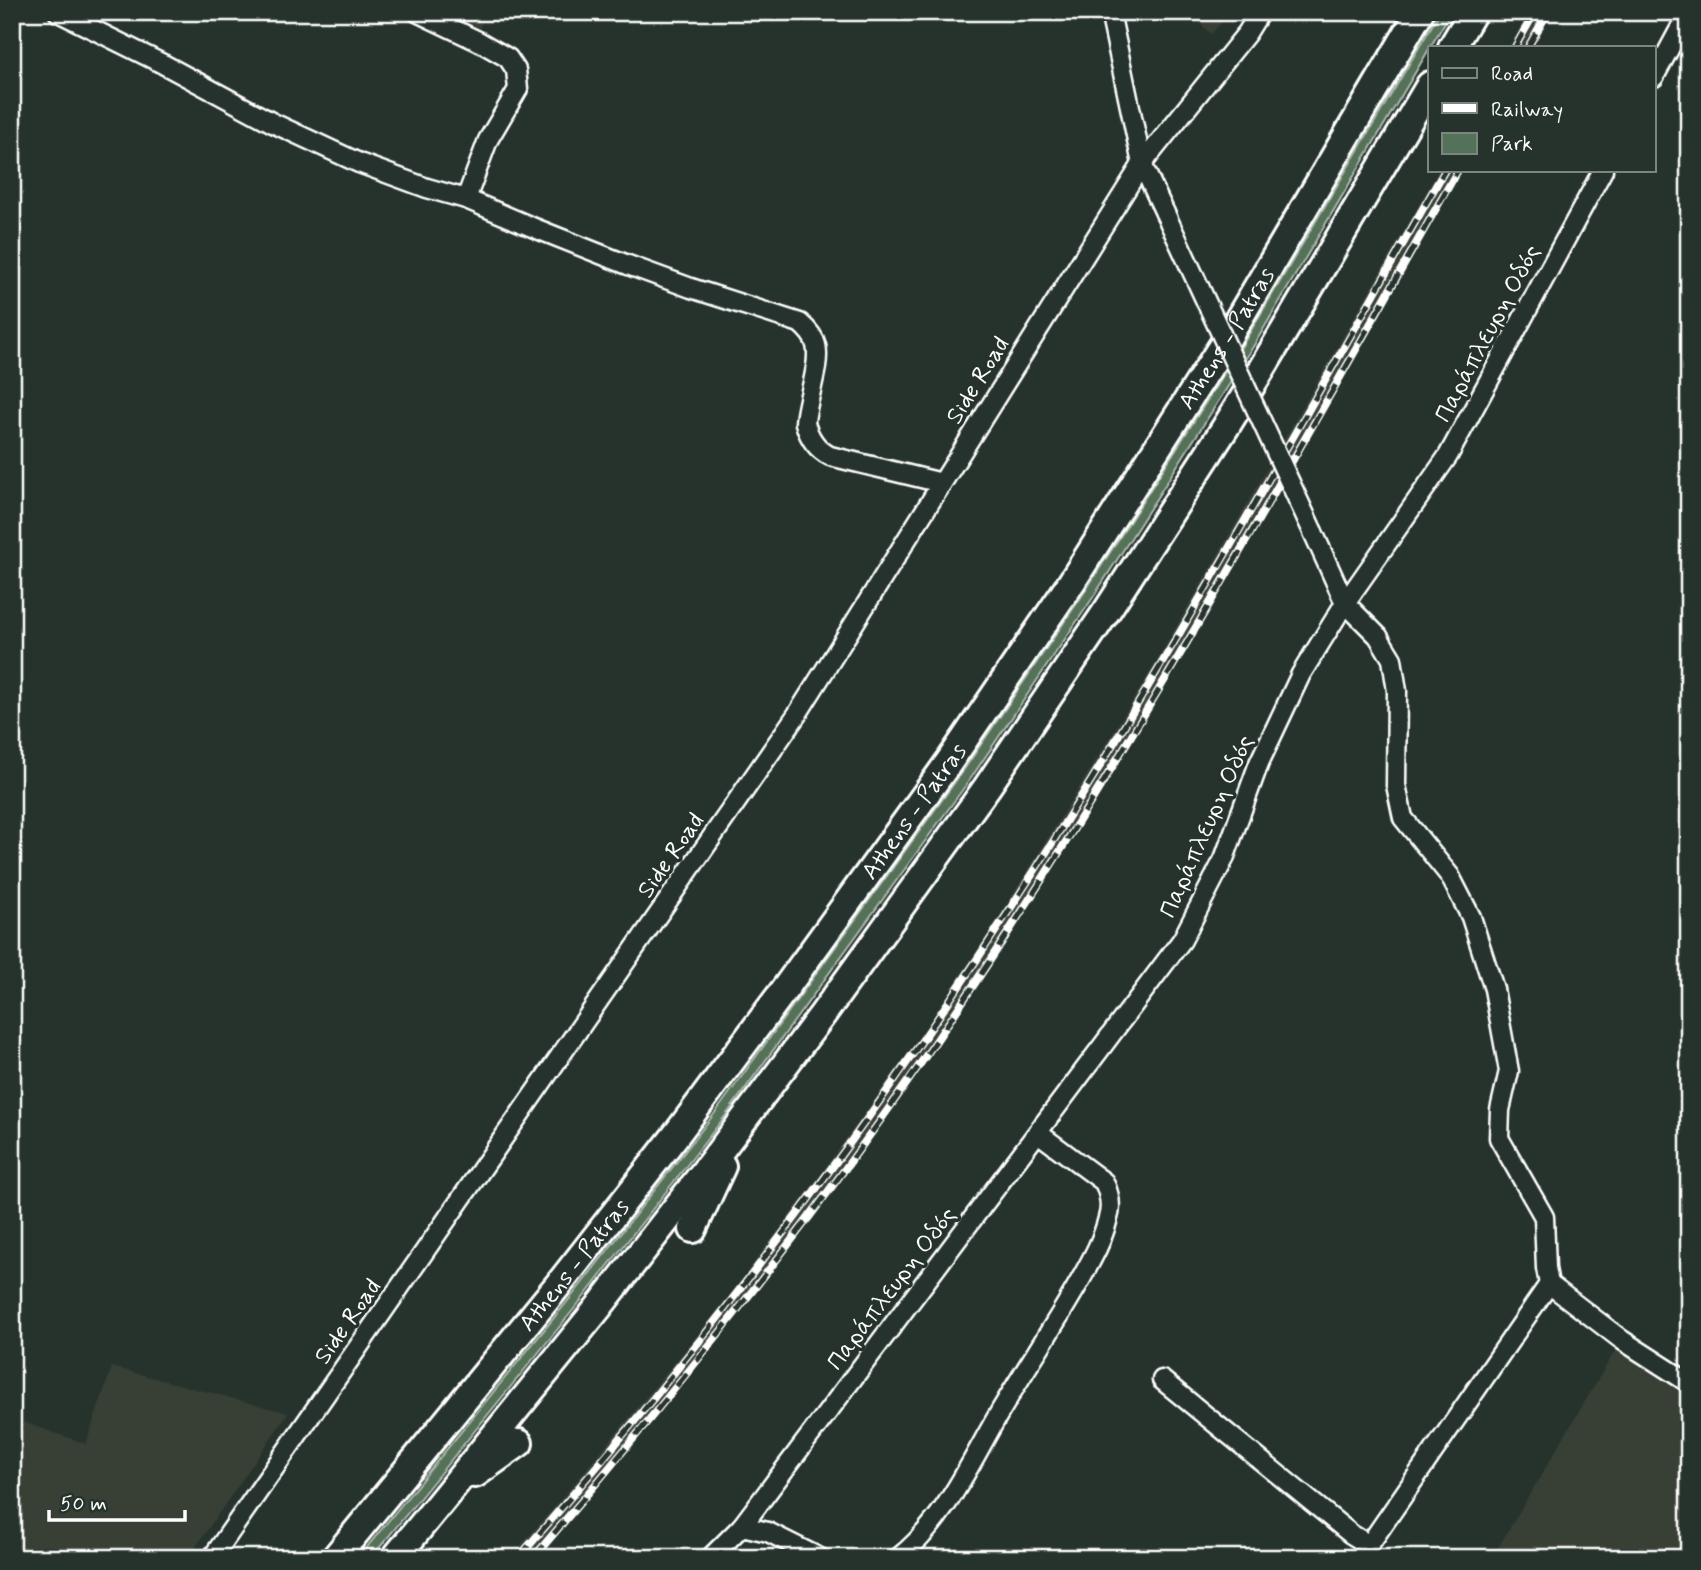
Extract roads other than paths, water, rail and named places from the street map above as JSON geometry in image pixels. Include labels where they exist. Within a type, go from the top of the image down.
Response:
[{"type":"highway","name":"Athens - Patras","points":[[335,1558],[554,1290],[683,1126],[949,762],[1064,593],[1228,337],[1420,12]]},
{"type":"highway","points":[[1453,46],[1473,12]]},
{"type":"highway","name":"Athens - Patras","points":[[395,1558],[598,1308],[740,1126],[987,788],[1101,620],[1264,365],[1428,88]]},
{"type":"highway","points":[[693,1229],[740,1126]]},
{"type":"highway","points":[[445,1496],[519,1443]]},
{"type":"street","points":[[58,12],[337,153],[416,184],[466,199],[628,265],[800,323],[816,344],[817,360],[805,423],[807,432],[817,447],[831,456],[942,483]]},
{"type":"street","points":[[417,12],[508,58],[516,70],[518,89],[488,139],[466,199]]},
{"type":"street","points":[[1110,12],[1142,164],[1345,603],[1378,636],[1392,659],[1397,691],[1396,785],[1403,818],[1450,876],[1471,917],[1494,989],[1508,1071],[1500,1110],[1499,1138],[1544,1217],[1549,1284],[1622,1340],[1689,1383]]},
{"type":"street","name":"Side Road","points":[[212,1558],[799,713],[1142,164],[1247,33],[1260,12]]},
{"type":"street","points":[[1656,73],[1689,12]]},
{"type":"street","name":"Παράπλευρη Οδός","points":[[710,1558],[742,1525],[1182,940],[1224,859],[1259,763],[1301,674],[1345,603],[1448,456],[1602,172]]},
{"type":"street","points":[[898,1558],[911,1548],[963,1480],[1003,1405],[1051,1331],[1097,1249],[1109,1215],[1109,1194],[1104,1182],[1038,1133]]},
{"type":"street","points":[[1162,1380],[1351,1534],[1369,1545],[1549,1284]]},
{"type":"street","points":[[742,1525],[768,1532],[820,1558]]},
{"type":"railway","points":[[1516,46],[1535,12]]},
{"type":"railway","points":[[1529,46],[1548,12]]},
{"type":"railway","points":[[518,1558],[626,1432],[730,1302],[830,1170],[926,1035],[1064,824],[1130,716],[1258,499],[1444,172]]},
{"type":"railway","points":[[533,1558],[741,1305],[841,1175],[936,1041],[1075,828],[1141,720],[1457,172]]}]
